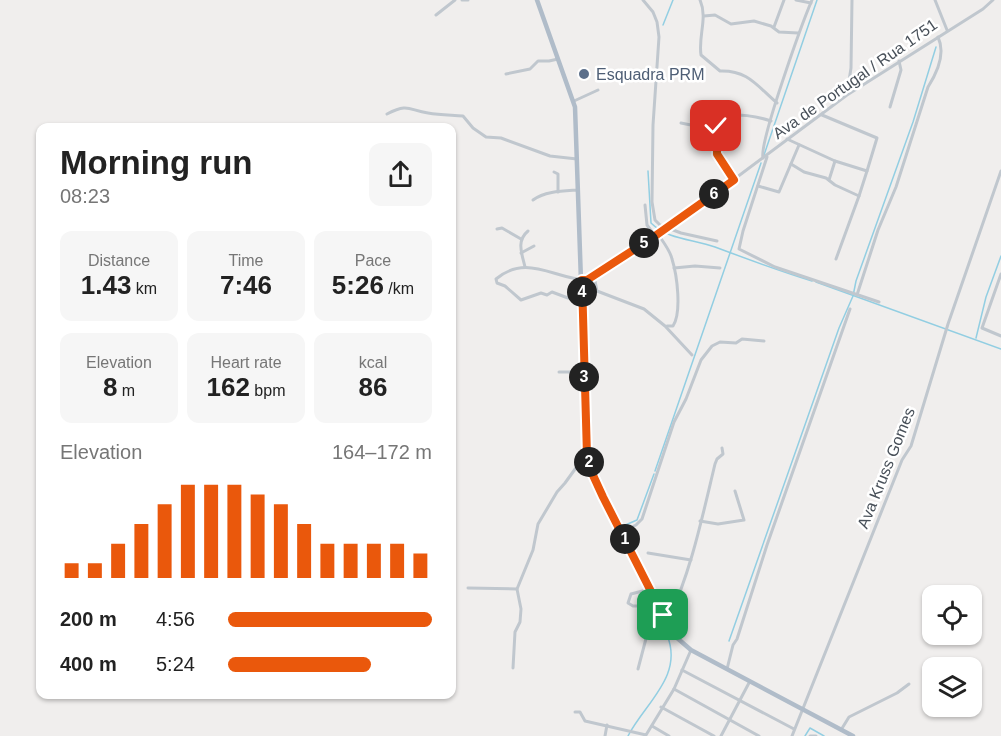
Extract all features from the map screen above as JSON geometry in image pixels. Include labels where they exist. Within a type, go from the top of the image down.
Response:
[{"type":"main road","points":[[537,0],[573,101],[582,280],[587,453],[590,466],[666,621],[680,642],[853,736]]},
{"type":"street","points":[[436,15],[455,0]]},
{"type":"street","points":[[462,0],[468,0]]},
{"type":"street","points":[[644,0],[657,22],[659,37],[653,125],[652,202],[655,220],[667,228],[694,237],[717,241]]},
{"type":"street","points":[[700,0],[704,16],[700,39],[701,55],[720,71],[733,71],[758,84],[777,103]]},
{"type":"street","points":[[774,27],[784,0]]},
{"type":"street","points":[[796,0],[811,2],[771,121],[763,148],[765,157],[758,186],[739,244],[741,251],[775,267],[879,302]]},
{"type":"street","points":[[847,95],[851,68],[852,0]]},
{"type":"street","points":[[935,0],[947,30]]},
{"type":"street","name":"Ava de Portugal / Rua 1751","points":[[582,280],[594,276],[657,235],[847,95],[983,9],[993,0]]},
{"type":"street","points":[[704,16],[716,15],[731,24],[752,21],[774,27],[779,32],[799,33]]},
{"type":"street","points":[[858,295],[928,87],[936,74],[942,48],[938,36]]},
{"type":"street","points":[[506,74],[530,69],[538,61],[558,58]]},
{"type":"street","points":[[890,107],[901,70],[899,61]]},
{"type":"street","points":[[573,101],[598,90]]},
{"type":"street","points":[[387,114],[402,107],[414,108],[430,114],[463,116],[473,128],[486,137],[501,138],[562,159],[577,159]]},
{"type":"street","points":[[681,123],[699,124],[706,127],[725,124],[724,117],[730,114],[771,121]]},
{"type":"street","points":[[822,115],[877,138],[836,259]]},
{"type":"street","points":[[706,127],[717,145],[717,154],[734,180]]},
{"type":"street","points":[[787,139],[836,161],[867,171]]},
{"type":"street","points":[[758,186],[779,192],[798,145]]},
{"type":"street","points":[[829,180],[836,161]]},
{"type":"street","points":[[791,164],[859,196]]},
{"type":"street","name":"Ava Kruss Gomes","points":[[792,736],[902,460],[911,446],[948,324],[1001,171]]},
{"type":"street","points":[[554,172],[558,174],[558,192]]},
{"type":"street","points":[[533,200],[539,196],[578,190]]},
{"type":"street","points":[[645,205],[647,225],[672,257],[674,268],[678,312],[673,326],[665,326]]},
{"type":"street","points":[[497,229],[502,228],[521,239]]},
{"type":"street","points":[[525,267],[521,253],[521,239],[528,231]]},
{"type":"street","points":[[521,253],[534,246]]},
{"type":"street","points":[[674,268],[695,266],[720,268]]},
{"type":"street","points":[[582,280],[519,267],[502,274],[496,282],[522,300],[538,293],[547,295],[552,292],[568,298],[582,298]]},
{"type":"street","points":[[1001,274],[982,328],[1001,336]]},
{"type":"street","points":[[594,276],[597,291],[644,309],[665,326],[692,355]]},
{"type":"street","points":[[727,669],[767,545],[850,309]]},
{"type":"street","points":[[621,532],[636,525],[642,519],[674,422],[706,352],[720,342],[736,343],[742,339],[764,341]]},
{"type":"street","points":[[559,372],[584,372]]},
{"type":"street","points":[[638,669],[648,631],[666,621],[678,601],[697,540],[715,464],[723,454],[722,448]]},
{"type":"street","points":[[513,668],[515,632],[520,622],[521,609],[517,589],[533,550],[538,524],[546,507],[587,453]]},
{"type":"street","points":[[578,465],[590,466]]},
{"type":"street","points":[[700,521],[718,524],[744,519],[735,491]]},
{"type":"street","points":[[648,552],[691,560]]},
{"type":"street","points":[[468,588],[517,589]]},
{"type":"street","points":[[650,589],[631,594],[628,603],[638,606],[654,597]]},
{"type":"street","points":[[575,712],[580,712],[585,721],[644,735],[674,689],[692,650]]},
{"type":"street","points":[[682,670],[794,729]]},
{"type":"street","points":[[721,736],[750,681]]},
{"type":"street","points":[[841,730],[849,717],[865,711],[909,684]]},
{"type":"street","points":[[674,689],[759,736]]},
{"type":"street","points":[[661,707],[714,736]]},
{"type":"street","points":[[605,736],[607,725]]},
{"type":"street","points":[[652,726],[669,736]]},
{"type":"street","points":[[810,736],[816,736]]},
{"type":"waterway","points":[[663,25],[673,0]]},
{"type":"waterway","points":[[764,155],[817,0]]},
{"type":"waterway","points":[[729,641],[839,328],[853,296],[856,281],[913,122],[936,47]]},
{"type":"waterway","points":[[655,471],[761,163]]},
{"type":"waterway","points":[[648,171],[651,223],[658,229],[673,236],[707,244],[812,281]]},
{"type":"waterway","points":[[976,338],[986,297],[1001,256]]},
{"type":"waterway","points":[[816,282],[1001,349]]},
{"type":"waterway","points":[[623,526],[637,520],[654,474]]},
{"type":"waterway","points":[[628,736],[667,676],[671,650],[667,635]]},
{"type":"waterway","points":[[805,736],[810,728],[824,736]]},
{"type":"place","name":"Esquadra PRM","points":[[584,74]]},
{"type":"route","points":[[663,615],[603,497],[587,456],[582,280],[587,280],[655,236],[734,180],[717,154],[717,145],[706,127],[716,126]]}]
